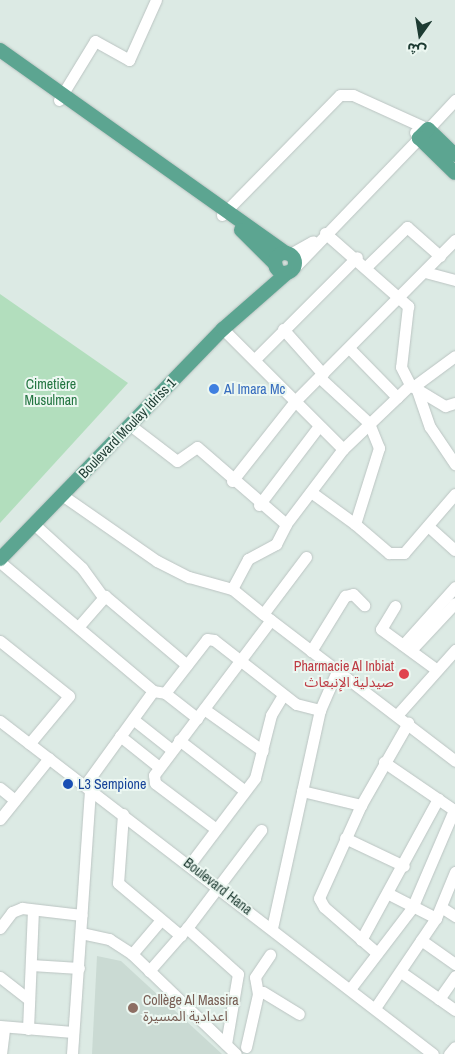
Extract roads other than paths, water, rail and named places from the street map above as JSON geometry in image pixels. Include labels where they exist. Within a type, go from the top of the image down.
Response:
[{"type":"main road","points":[[0,50],[61,97],[288,254]]},
{"type":"main road","points":[[0,59],[61,97]]},
{"type":"main road","points":[[423,134],[455,155]]},
{"type":"main road","points":[[423,134],[455,173]]},
{"type":"main road","points":[[225,212],[283,268]]},
{"type":"main road","name":"Boulevard Moulay Idriss 1","points":[[0,561],[223,330],[256,299],[283,268],[278,256],[288,254]]},
{"type":"street","points":[[61,97],[95,41],[129,60],[156,0]]},
{"type":"street","points":[[225,212],[340,95],[353,95],[408,120],[423,134]]},
{"type":"street","points":[[283,268],[325,233],[455,100]]},
{"type":"street","points":[[367,266],[407,227],[440,256]]},
{"type":"street","points":[[288,254],[325,233]]},
{"type":"street","points":[[325,233],[367,266],[409,310],[401,367],[414,388],[430,427],[455,464]]},
{"type":"street","points":[[232,481],[296,400],[455,240]]},
{"type":"street","points":[[255,359],[357,257]]},
{"type":"street","points":[[425,272],[455,280]]},
{"type":"street","points":[[283,329],[321,376],[369,423],[379,448],[355,524]]},
{"type":"street","points":[[223,330],[255,359],[343,450]]},
{"type":"street","points":[[349,348],[397,397]]},
{"type":"street","points":[[232,589],[248,559],[276,544],[286,524],[343,450],[397,397],[414,388],[455,356]]},
{"type":"street","points":[[414,388],[445,406],[455,403]]},
{"type":"street","points":[[130,426],[177,462],[197,447],[232,481],[286,524]]},
{"type":"street","points":[[260,505],[319,426]]},
{"type":"street","points":[[311,492],[397,555],[428,526],[455,494]]},
{"type":"street","points":[[62,495],[157,561],[189,577],[232,589],[337,671],[398,714],[455,761]]},
{"type":"street","points":[[34,524],[82,568],[102,596],[187,665]]},
{"type":"street","points":[[428,526],[455,550]]},
{"type":"street","points":[[216,829],[155,783],[154,775],[241,661],[306,557]]},
{"type":"street","points":[[0,561],[159,692],[263,751]]},
{"type":"street","points":[[406,648],[450,603],[455,587]]},
{"type":"street","points":[[311,651],[345,596],[353,594],[364,605]]},
{"type":"street","points":[[79,626],[102,596]]},
{"type":"street","points":[[395,606],[380,627],[437,670]]},
{"type":"street","points":[[72,1054],[81,933],[87,787],[120,736],[210,639],[283,694],[305,708],[320,710]]},
{"type":"street","points":[[0,641],[69,696],[29,744]]},
{"type":"street","points":[[398,714],[455,650]]},
{"type":"street","points":[[272,928],[320,710],[337,671]]},
{"type":"street","points":[[190,864],[245,791],[263,751],[271,715],[283,694]]},
{"type":"street","points":[[134,720],[176,745],[245,791]]},
{"type":"street","name":"Boulevard Hana","points":[[0,722],[190,864],[433,1054]]},
{"type":"street","points":[[377,953],[319,902],[345,838],[361,805],[408,723]]},
{"type":"street","points":[[120,736],[159,767]]},
{"type":"street","points":[[0,819],[48,758]]},
{"type":"street","points":[[350,989],[412,908],[454,810],[384,762]]},
{"type":"street","points":[[0,788],[15,800]]},
{"type":"street","points":[[302,791],[361,805]]},
{"type":"street","points":[[361,940],[389,894],[438,799]]},
{"type":"street","points":[[123,814],[118,883],[160,921],[184,932],[238,974],[255,977]]},
{"type":"street","points":[[149,971],[220,888],[262,830]]},
{"type":"street","points":[[345,838],[404,866]]},
{"type":"street","points":[[375,1008],[401,972],[438,912],[455,872]]},
{"type":"street","points":[[389,894],[412,908],[455,916]]},
{"type":"street","points":[[0,928],[12,912],[33,910],[82,915]]},
{"type":"street","points":[[28,1029],[33,910]]},
{"type":"street","points":[[132,954],[160,921]]},
{"type":"street","points":[[81,933],[109,938],[132,954],[236,1054]]},
{"type":"street","points":[[421,940],[455,964]]},
{"type":"street","points":[[246,1047],[251,1015],[258,994],[255,977],[270,954]]},
{"type":"street","points":[[31,965],[79,968]]},
{"type":"street","points":[[401,972],[455,1010]]},
{"type":"street","points":[[226,1044],[234,1009],[238,974]]},
{"type":"street","points":[[439,999],[455,976]]},
{"type":"street","points":[[0,977],[29,1000]]},
{"type":"street","points":[[258,994],[263,992],[298,1014]]},
{"type":"street","points":[[234,1009],[251,1015]]},
{"type":"street","points":[[1,1054],[2,1027],[73,1032]]},
{"type":"street","points":[[449,1054],[455,1047]]},
{"type":"place","name":"Al Imara Mc","points":[[214,389]]},
{"type":"place","name":"Pharmacie Al Inbiat صيدلية الإنبعاث","points":[[404,674]]},
{"type":"place","name":"L3 Sempione","points":[[68,784]]},
{"type":"place","name":"Collège Al Massira اعدادية المسيرة","points":[[133,1008]]},
{"type":"park label","name":"Cimetière Musulman","points":[[51,392]]}]
